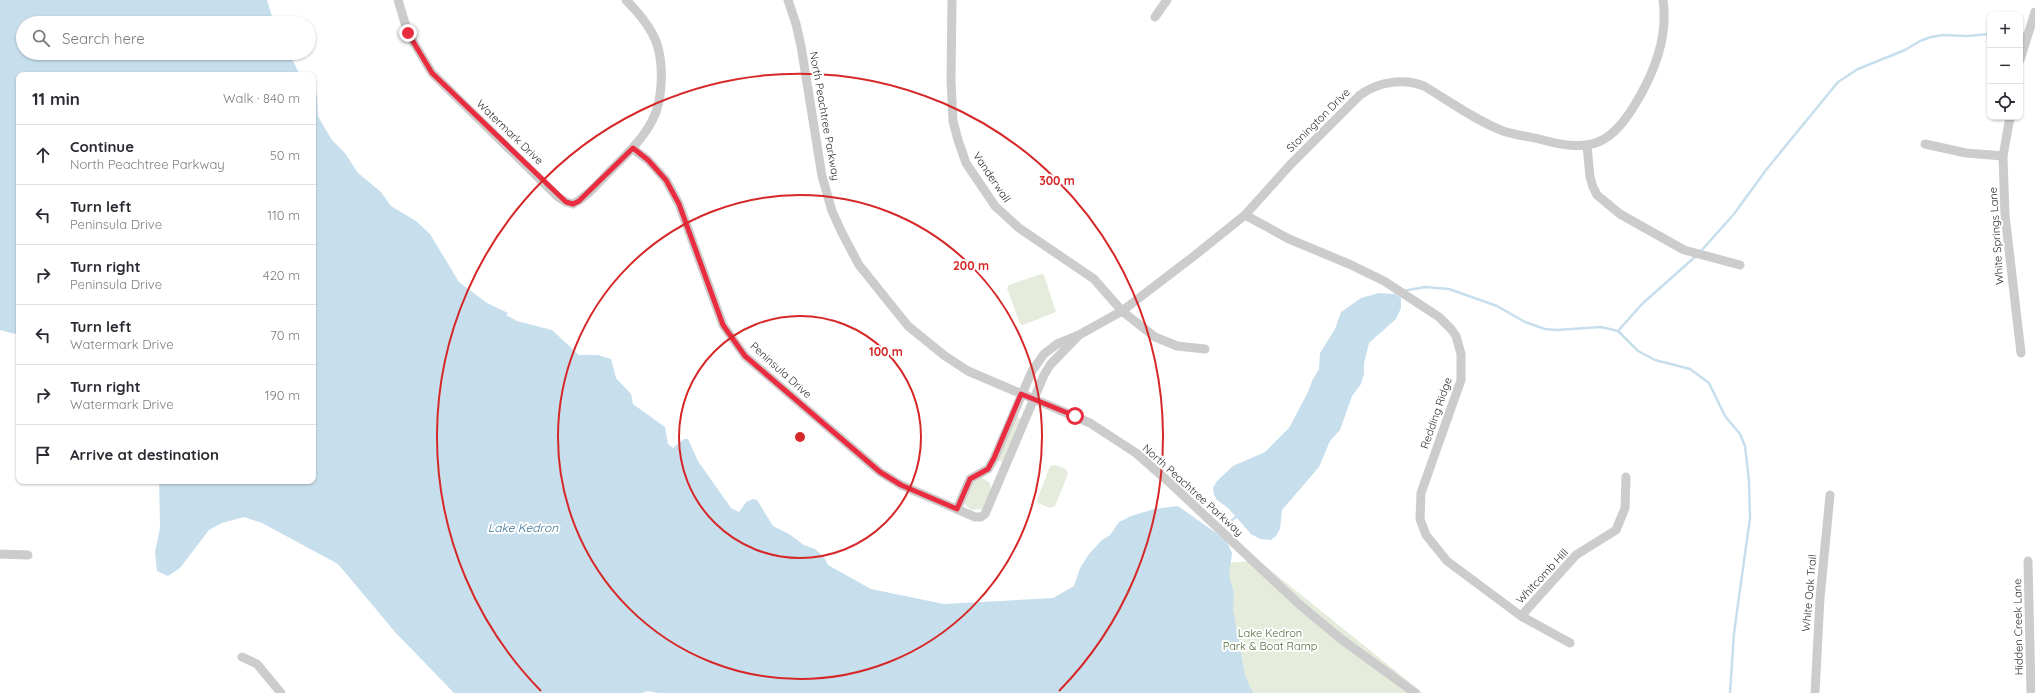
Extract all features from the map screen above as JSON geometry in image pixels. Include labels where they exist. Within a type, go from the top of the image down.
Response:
[{"type":"street","name":"Watermark Drive","points":[[398,0],[408,33],[432,73],[566,202],[573,204],[579,201],[633,148],[652,121],[661,90],[661,66],[653,34],[640,15],[626,0]]},
{"type":"street","name":"North Peachtree Parkway","points":[[788,0],[801,46],[823,182],[842,233],[859,265],[908,326],[925,342],[968,371],[1090,423],[1136,453],[1300,605],[1341,639],[1415,693]]},
{"type":"street","name":"Vanderwall","points":[[952,0],[951,81],[953,121],[966,163],[995,206],[1020,228],[1094,279],[1122,311],[1155,337],[1177,346],[1205,349]]},
{"type":"street","points":[[1155,17],[1167,0]]},
{"type":"street","name":"Stonington Drive","points":[[1021,394],[1032,370],[1044,354],[1057,344],[1079,335],[1122,311],[1245,215],[1290,165],[1360,95],[1373,87],[1389,83],[1413,82],[1424,86],[1505,132],[1560,145],[1587,146],[1599,142],[1618,129],[1631,112],[1650,77],[1661,48],[1664,16],[1663,0]]},
{"type":"street","points":[[2023,49],[2035,12]]},
{"type":"street","name":"White Springs Lane","points":[[2009,120],[2003,156],[2006,239],[2021,353]]},
{"type":"street","points":[[1925,144],[1966,153],[2003,156]]},
{"type":"street","points":[[1587,146],[1590,179],[1597,195],[1627,218],[1666,241],[1692,253],[1740,266]]},
{"type":"street","name":"Peninsula Drive","points":[[633,148],[648,160],[666,180],[679,204],[723,325],[745,356],[880,472],[901,485],[975,517],[980,517],[985,514],[1035,400]]},
{"type":"street","name":"Redding Ridge","points":[[1245,215],[1289,239],[1349,264],[1398,291],[1446,323],[1456,336],[1461,354],[1461,380],[1421,493],[1420,519],[1426,535],[1447,561],[1521,616],[1570,643]]},
{"type":"street","name":"Stonington Drive","points":[[1035,400],[1050,365],[1079,335]]},
{"type":"street","points":[[957,509],[970,479],[988,469],[990,466],[1021,394]]},
{"type":"street","points":[[990,466],[1003,472]]},
{"type":"street","name":"Whitcomb Hill","points":[[1521,616],[1576,555],[1616,530],[1625,508],[1626,477]]},
{"type":"street","name":"White Oak Trail","points":[[1815,693],[1820,598],[1830,495]]},
{"type":"street","points":[[0,554],[28,555]]},
{"type":"street","name":"Hidden Creek Lane","points":[[2028,561],[2031,693]]},
{"type":"street","points":[[242,658],[257,664],[281,693]]},
{"type":"green space","points":[[1041,274],[1044,275],[1056,312],[1023,325],[1020,324],[1007,288],[1009,285]]},
{"type":"green space","points":[[1016,416],[1021,419],[1002,462],[998,461]]},
{"type":"green space","points":[[1055,465],[1066,469],[1068,474],[1055,506],[1050,508],[1038,503],[1037,500],[1050,466]]},
{"type":"green space","points":[[981,477],[990,483],[991,491],[982,509],[971,510],[964,503],[969,483]]},
{"type":"green space","name":"Lake Kedron Park & Boat Ramp","points":[[1258,560],[1423,693],[1218,693],[1217,564]]},
{"type":"water","points":[[0,0],[267,0],[272,16],[16,16],[16,60],[292,60],[298,72],[16,72],[16,334],[0,330]]},
{"type":"water","name":"Lake Kedron","points":[[316,94],[318,116],[332,140],[345,153],[358,173],[381,192],[391,206],[416,221],[430,234],[459,282],[487,303],[508,313],[506,315],[517,321],[552,330],[579,355],[598,355],[611,359],[616,378],[631,394],[633,404],[665,427],[668,444],[673,448],[684,439],[688,439],[698,461],[731,508],[739,512],[746,502],[753,499],[757,500],[773,526],[789,534],[804,545],[815,549],[824,557],[828,565],[871,589],[944,604],[1053,598],[1074,586],[1080,568],[1089,554],[1102,540],[1110,535],[1119,522],[1131,516],[1154,509],[1178,506],[1226,540],[1232,553],[1229,576],[1234,593],[1233,609],[1245,676],[1253,693],[658,693],[648,691],[642,693],[454,693],[395,632],[338,564],[262,523],[244,517],[222,523],[209,530],[180,568],[168,576],[157,571],[155,552],[160,528],[159,484],[316,484]]},
{"type":"water","points":[[1379,293],[1395,294],[1401,298],[1401,308],[1396,319],[1369,343],[1361,384],[1352,396],[1340,430],[1330,441],[1319,467],[1282,510],[1280,529],[1276,536],[1271,540],[1260,539],[1251,534],[1228,508],[1217,500],[1214,495],[1213,488],[1217,481],[1233,466],[1265,452],[1289,428],[1319,369],[1320,353],[1335,329],[1341,312],[1361,298]]},
{"type":"waterway","points":[[1701,251],[1734,214],[1766,170],[1838,82],[1858,69],[1905,50],[1920,41],[1931,37],[1943,35],[1967,36],[1987,34]]},
{"type":"waterway","points":[[1618,331],[1642,304],[1696,256]]},
{"type":"waterway","points":[[1403,291],[1425,287],[1449,289],[1497,306],[1525,322],[1545,329],[1557,330],[1601,327],[1618,331],[1638,351],[1655,360],[1690,369],[1709,383],[1725,416],[1740,434],[1745,446],[1749,481],[1750,518],[1734,633],[1730,693]]},
{"type":"waterway","points":[[1226,525],[1236,517]]},
{"type":"route","points":[[408,33],[432,73],[558,196],[566,202],[573,204],[579,201],[633,148],[648,160],[666,180],[679,204],[723,325],[745,356],[870,464],[901,485],[957,509],[970,479],[988,469],[1021,394],[1075,416]]}]
